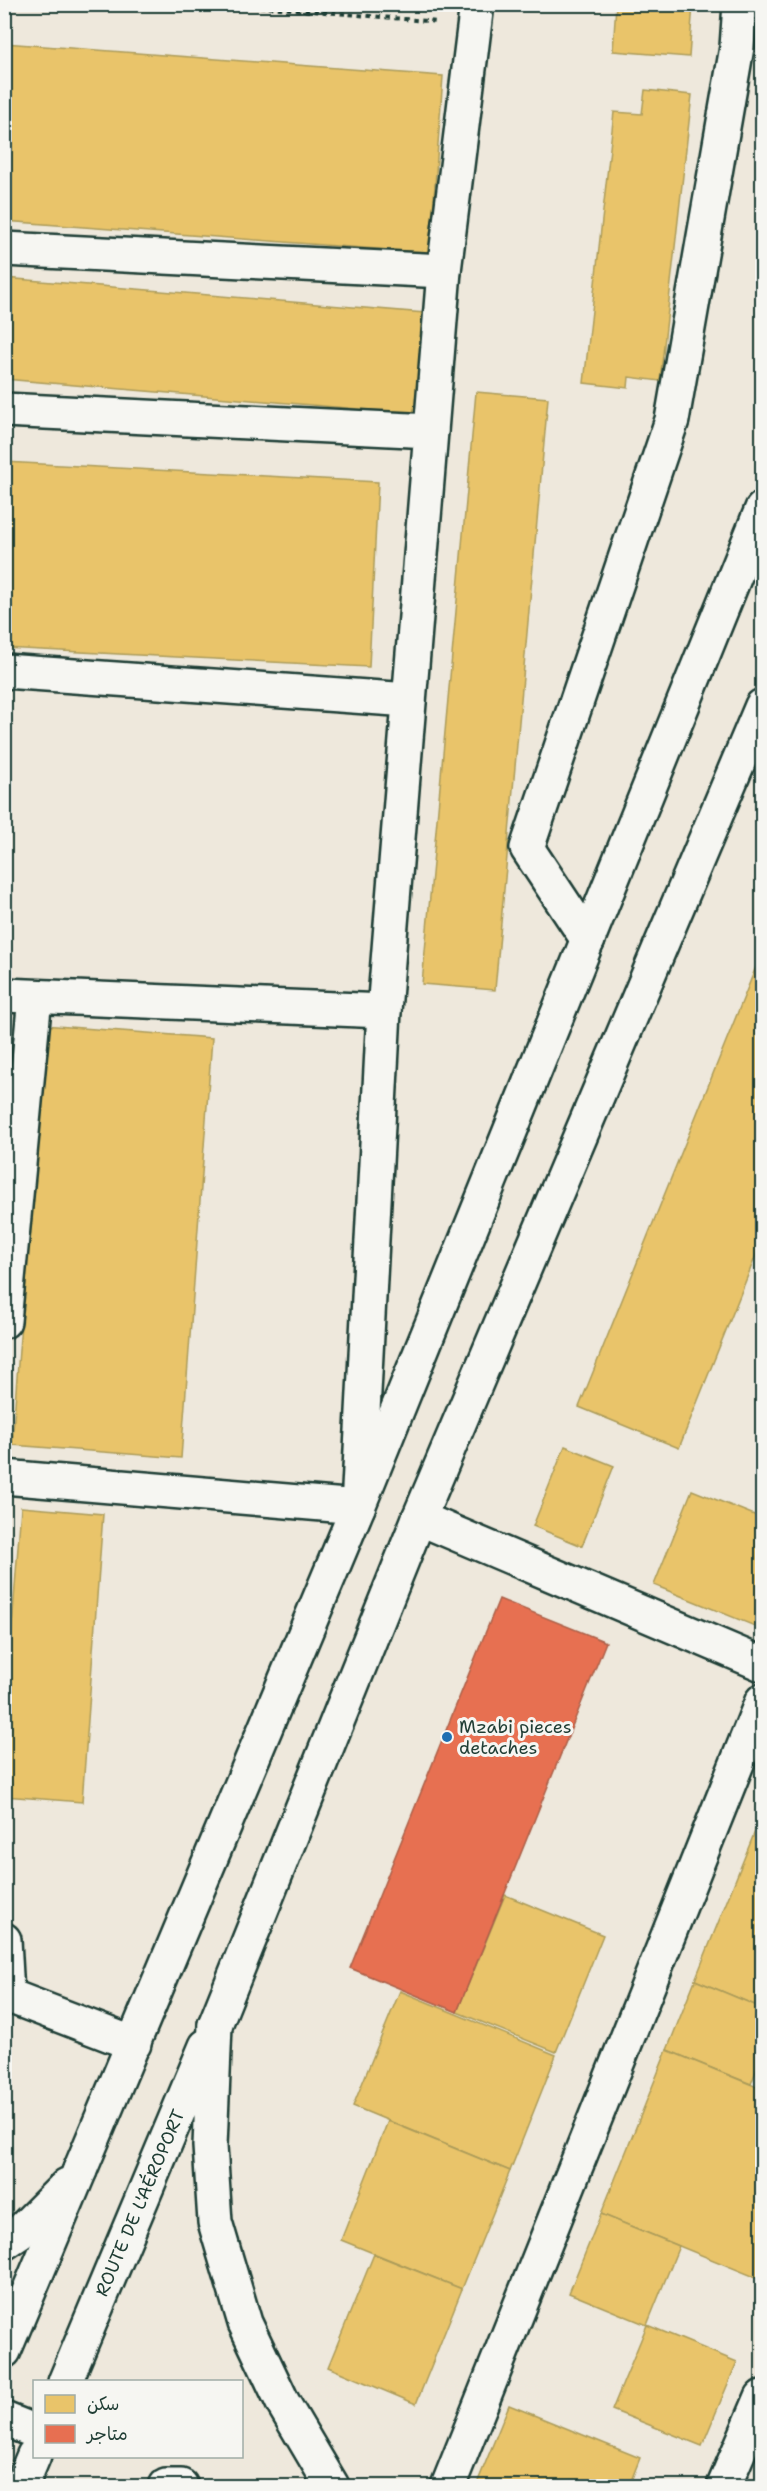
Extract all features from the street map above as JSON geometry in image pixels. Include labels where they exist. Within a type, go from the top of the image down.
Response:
[{"type":"main road","points":[[588,940],[527,848],[672,420],[750,49],[740,4]]},
{"type":"main road","points":[[358,1507],[384,1011],[444,271],[476,15]]},
{"type":"main road","points":[[4,249],[444,271]]},
{"type":"main road","points":[[4,410],[431,431]]},
{"type":"main road","points":[[4,2350],[358,1507],[762,509]]},
{"type":"main road","points":[[4,671],[409,700]]},
{"type":"main road","name":"ROUTE DE L'AÉROPORT","points":[[66,2380],[215,2025],[419,1518],[762,706]]},
{"type":"main road","points":[[4,1321],[20,996],[384,1011]]},
{"type":"main road","points":[[4,1477],[358,1507]]},
{"type":"main road","points":[[419,1518],[762,1664]]},
{"type":"main road","points":[[448,2487],[762,1701]]},
{"type":"main road","points":[[4,1940],[6,1994],[134,2044]]},
{"type":"main road","points":[[215,2025],[210,2146],[215,2222],[245,2323],[283,2403],[332,2487]]},
{"type":"main road","points":[[4,2243],[19,2233],[80,2170]]},
{"type":"main road","points":[[724,2487],[762,2397]]},
{"type":"main road","points":[[4,2419],[33,2431]]},
{"type":"main road","points":[[21,2487],[33,2457]]},
{"type":"main road","points":[[166,2487],[181,2487]]},
{"type":"path","points":[[233,4],[476,15]]},
{"type":"building: سكن","points":[[616,4],[693,4],[689,57],[613,51]]},
{"type":"building: سكن","points":[[4,43],[443,76],[430,253],[4,221]]},
{"type":"building: سكن","points":[[645,90],[692,95],[660,381],[629,377],[628,388],[584,383],[614,112],[642,114]]},
{"type":"building: سكن","points":[[4,278],[425,313],[417,414],[4,379]]},
{"type":"building: سكن","points":[[476,392],[548,398],[495,990],[422,984]]},
{"type":"building: سكن","points":[[4,462],[378,482],[369,667],[4,648]]},
{"type":"building: سكن","points":[[762,952],[762,1240],[679,1448],[579,1407]]},
{"type":"building: سكن","points":[[43,1025],[212,1038],[181,1458],[12,1445]]},
{"type":"building: سكن","points":[[565,1446],[614,1466],[582,1546],[533,1526]]},
{"type":"building: سكن","points":[[692,1490],[762,1518],[762,1629],[654,1585]]},
{"type":"building: سكن","points":[[21,1507],[103,1514],[82,1802],[4,1796],[4,1733]]},
{"type":"building: سكن","points":[[762,1814],[762,2008],[695,1980]]},
{"type":"building: سكن","points":[[505,1895],[603,1935],[556,2052],[457,2012]]},
{"type":"building: سكن","points":[[695,1980],[762,2008],[762,2056],[751,2084],[667,2050]]},
{"type":"building: سكن","points":[[400,1991],[556,2055],[510,2171],[353,2106]]},
{"type":"building: سكن","points":[[667,2050],[762,2089],[762,2280],[601,2214]]},
{"type":"building: سكن","points":[[388,2121],[510,2171],[462,2289],[341,2240]]},
{"type":"building: سكن","points":[[601,2214],[679,2246],[647,2325],[569,2293]]},
{"type":"building: سكن","points":[[374,2254],[462,2289],[416,2404],[328,2367]]},
{"type":"building: سكن","points":[[647,2325],[737,2362],[702,2446],[612,2410]]},
{"type":"building: سكن","points":[[509,2405],[640,2458],[629,2486],[476,2486]]},
{"type":"building: متاجر","points":[[499,1599],[606,1642],[457,2012],[350,1968]]},
{"type":"place","name":"Mzabi pieces detaches","points":[[447,1737]]}]
